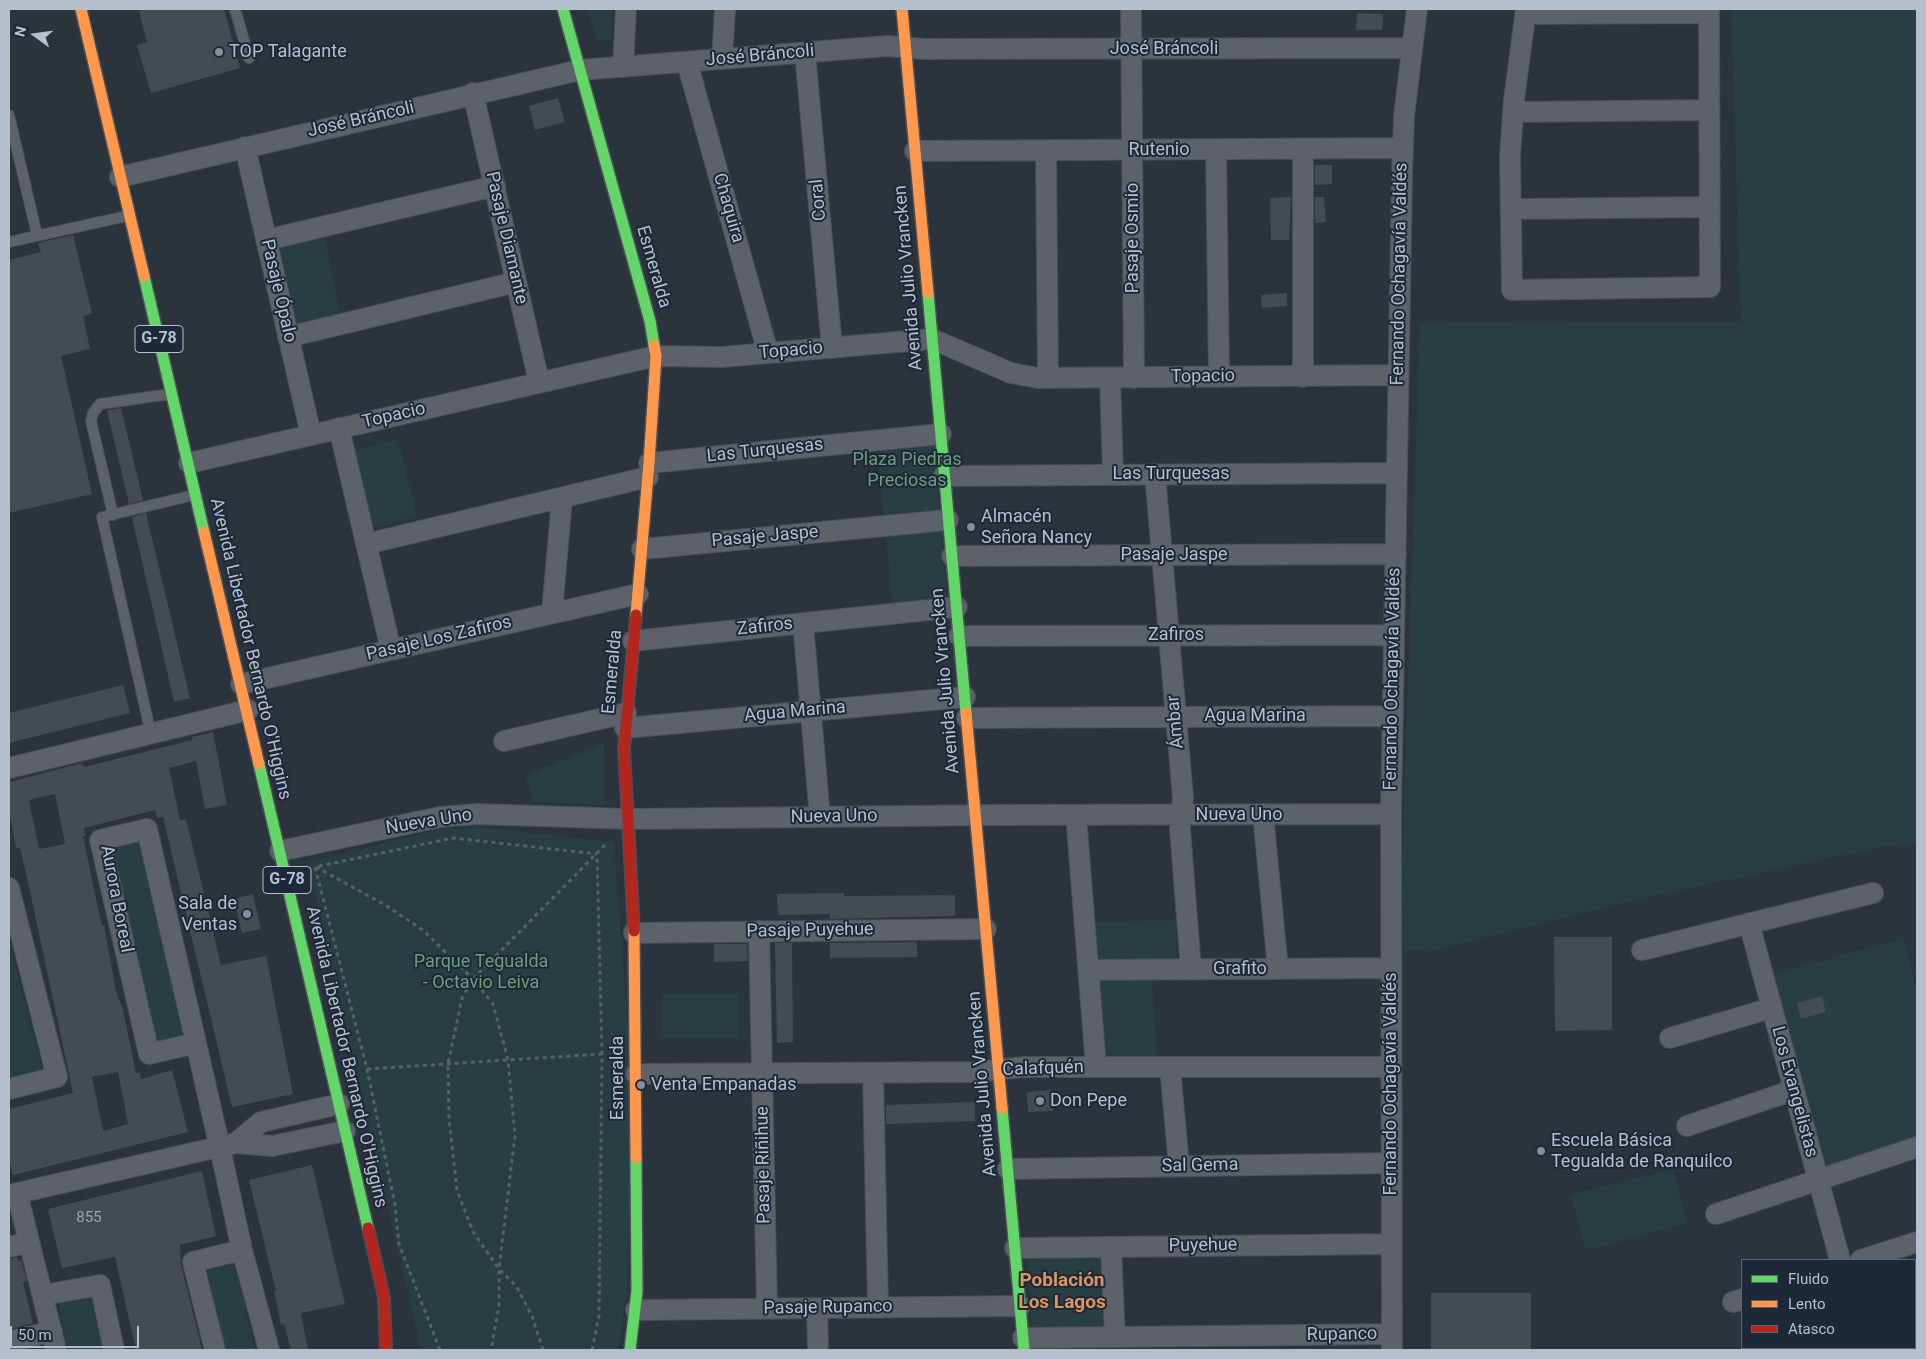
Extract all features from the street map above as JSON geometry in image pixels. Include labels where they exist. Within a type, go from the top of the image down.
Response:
[{"type":"street","name":"Avenida Libertador Bernardo O'Higgins","points":[[84,9],[128,215],[248,710],[384,1297],[386,1350]]},
{"type":"street","name":"Esmeralda","points":[[563,9],[650,321],[656,356],[649,470],[626,720],[624,765],[629,819],[634,933],[636,1074],[636,1310],[630,1350]]},
{"type":"street","points":[[623,67],[626,9]]},
{"type":"street","points":[[722,59],[725,9]]},
{"type":"street","name":"Avenida Julio Vrancken","points":[[902,9],[1024,1344]]},
{"type":"street","name":"Pasaje Osmio","points":[[1131,9],[1134,378]]},
{"type":"street","name":"Fernando Ochagavía Valdés","points":[[1392,1342],[1391,814],[1394,635],[1403,148],[1416,9]]},
{"type":"street","points":[[1526,11],[1709,11],[1710,287],[1512,290],[1513,112],[1526,11]]},
{"type":"street","name":"José Bráncoli","points":[[120,177],[580,70],[887,46],[905,48],[1131,49],[1412,48]]},
{"type":"street","name":"Coral","points":[[805,52],[832,348]]},
{"type":"street","name":"Chaquira","points":[[687,62],[768,353]]},
{"type":"street","name":"Pasaje Diamante","points":[[473,94],[539,382]]},
{"type":"street","points":[[1513,112],[1709,110]]},
{"type":"street","name":"Pasaje Ópalo","points":[[245,148],[311,435]]},
{"type":"street","name":"Rutenio","points":[[915,152],[1403,148]]},
{"type":"street","points":[[1303,149],[1303,376]]},
{"type":"street","points":[[1216,150],[1219,377]]},
{"type":"street","points":[[1046,151],[1048,378]]},
{"type":"street","points":[[266,240],[495,186]]},
{"type":"street","points":[[1511,209],[1710,207]]},
{"type":"street","points":[[288,338],[516,282]]},
{"type":"street","name":"Topacio","points":[[188,463],[656,356],[710,358],[932,339],[1011,373],[1048,378],[1399,375]]},
{"type":"street","points":[[1110,378],[1113,474]]},
{"type":"street","points":[[339,428],[391,650]]},
{"type":"street","name":"Las Turquesas","points":[[366,544],[562,498],[649,470],[941,434]]},
{"type":"street","name":"Las Turquesas","points":[[944,476],[1397,472]]},
{"type":"street","name":"Ámbar","points":[[1155,474],[1183,798],[1180,829],[1191,969]]},
{"type":"street","points":[[552,613],[562,498]]},
{"type":"street","name":"Pasaje Jaspe","points":[[642,549],[948,520]]},
{"type":"street","name":"Pasaje Jaspe","points":[[952,556],[1396,554]]},
{"type":"street","name":"Pasaje Los Zafiros","points":[[241,684],[638,594]]},
{"type":"street","name":"Zafiros","points":[[633,641],[956,607]]},
{"type":"street","points":[[803,623],[820,817]]},
{"type":"street","name":"Zafiros","points":[[959,636],[1394,635]]},
{"type":"street","name":"Agua Marina","points":[[504,741],[626,720],[811,711],[965,697]]},
{"type":"street","points":[[9,768],[248,710]]},
{"type":"street","name":"Agua Marina","points":[[966,718],[1393,716]]},
{"type":"street","name":"Nueva Uno","points":[[280,851],[453,815],[478,814],[629,819],[976,815],[1391,814]]},
{"type":"street","points":[[1263,814],[1278,968]]},
{"type":"street","points":[[1076,815],[1096,1067]]},
{"type":"street","name":"Aurora Boreal","points":[[196,1043],[149,1054],[100,840],[148,829],[196,1043],[228,1145],[242,1250],[269,1350]]},
{"type":"street","points":[[9,888],[57,1077],[9,1089]]},
{"type":"street","points":[[1642,950],[1873,893]]},
{"type":"street","name":"Los Evangelistas","points":[[1749,923],[1840,1259]]},
{"type":"street","name":"Pasaje Puyehue","points":[[634,933],[986,929]]},
{"type":"street","name":"Pasaje Riñihue","points":[[759,931],[767,1308]]},
{"type":"street","name":"Grafito","points":[[1088,970],[1391,968]]},
{"type":"street","points":[[1670,1038],[1772,1008]]},
{"type":"street","name":"Calafquén","points":[[636,1074],[975,1072],[1017,1068],[1096,1067],[1391,1067]]},
{"type":"street","points":[[1170,1067],[1179,1166]]},
{"type":"street","points":[[873,1072],[878,1307]]},
{"type":"street","points":[[1687,1126],[1794,1090]]},
{"type":"street","points":[[228,1145],[261,1122],[339,1104]]},
{"type":"street","points":[[9,1342],[54,1341],[29,1242],[13,1194],[228,1145],[272,1146],[345,1131]]},
{"type":"street","points":[[1716,1214],[1917,1147]]},
{"type":"street","name":"Sal Gema","points":[[1008,1169],[1392,1163]]},
{"type":"street","points":[[9,1247],[29,1242]]},
{"type":"street","points":[[1863,1259],[1917,1242]]},
{"type":"street","name":"Puyehue","points":[[1015,1248],[1391,1244]]},
{"type":"street","points":[[1111,1248],[1114,1338]]},
{"type":"street","points":[[215,1350],[193,1262],[242,1250]]},
{"type":"street","points":[[42,1295],[100,1285],[114,1350]]},
{"type":"street","name":"Avenida Libertador Bernardo O'Higgins","points":[[384,1297],[396,1323]]},
{"type":"street","name":"Pasaje Rupanco","points":[[636,1310],[1020,1306]]},
{"type":"street","points":[[817,1308],[818,1350]]},
{"type":"street","name":"Rupanco","points":[[1024,1344],[1114,1338],[1195,1343],[1392,1342]]},
{"type":"lane","points":[[235,9],[248,58]]},
{"type":"lane","points":[[9,115],[37,235]]},
{"type":"lane","points":[[9,242],[128,215]]},
{"type":"lane","points":[[113,514],[91,421],[93,413],[100,404],[172,393]]},
{"type":"lane","points":[[151,734],[102,518],[196,495]]},
{"type":"path","points":[[315,867],[453,838],[596,854]]},
{"type":"path","points":[[543,1350],[532,1316],[516,1286],[499,1269],[473,1232],[457,1190],[449,1119],[448,1064],[462,998],[473,979],[596,854]]},
{"type":"path","points":[[592,1350],[599,1316],[602,1054],[596,854]]},
{"type":"path","points":[[315,867],[387,906],[424,931],[473,979],[493,1004],[508,1060],[515,1135],[499,1269],[499,1306],[491,1350]]},
{"type":"path","points":[[315,867],[367,1069],[395,1206],[399,1244],[440,1350]]},
{"type":"path","points":[[367,1069],[602,1054]]},
{"type":"green space","points":[[588,9],[612,9],[611,40],[597,41]]},
{"type":"green space","points":[[1731,9],[1917,9],[1917,844],[1886,846],[1618,904],[1430,951],[1399,951],[1420,323],[1741,322]]},
{"type":"green space","points":[[324,234],[341,318],[289,329],[272,245]]},
{"type":"green space","name":"Plaza Piedras Preciosas","points":[[933,437],[948,606],[893,611],[877,444]]},
{"type":"green space","points":[[398,439],[417,516],[369,528],[351,450]]},
{"type":"green space","points":[[604,743],[604,805],[534,802],[525,775]]},
{"type":"green space","name":"Parque Tegualda - Octavio Leiva","points":[[479,827],[614,842],[632,1081],[627,1293],[618,1350],[421,1350],[308,862],[441,829]]},
{"type":"green space","points":[[144,838],[189,1039],[155,1047],[110,846]]},
{"type":"green space","points":[[1176,920],[1176,960],[1096,961],[1095,922]]},
{"type":"green space","points":[[1904,938],[1917,992],[1917,1139],[1824,1171],[1774,974]]},
{"type":"green space","points":[[9,940],[43,1072],[9,1081]]},
{"type":"green space","points":[[1152,977],[1157,1057],[1107,1056],[1102,1051],[1097,980]]},
{"type":"green space","points":[[662,993],[739,993],[739,1038],[661,1038]]},
{"type":"green space","points":[[1673,1169],[1687,1224],[1586,1250],[1571,1195]]},
{"type":"green space","points":[[1101,1254],[1108,1330],[1032,1328],[1027,1257]]},
{"type":"green space","points":[[235,1264],[255,1350],[225,1350],[207,1271]]},
{"type":"green space","points":[[95,1294],[107,1350],[68,1350],[58,1303]]},
{"type":"building","points":[[147,9],[224,9],[240,68],[151,93],[137,45],[147,42],[139,11]]},
{"type":"building","points":[[1357,13],[1383,14],[1382,30],[1356,30]]},
{"type":"building","points":[[558,98],[565,122],[535,130],[529,106]]},
{"type":"building","points":[[1315,165],[1332,165],[1332,184],[1315,185]]},
{"type":"building","points":[[1291,197],[1289,240],[1271,240],[1270,198]]},
{"type":"building","points":[[1315,197],[1324,197],[1326,222],[1315,223]]},
{"type":"building","points":[[73,235],[92,313],[83,316],[90,349],[61,356],[92,494],[9,513],[9,260],[41,252],[38,243]]},
{"type":"building","points":[[1287,293],[1287,306],[1262,308],[1261,295]]},
{"type":"building","points":[[121,408],[143,500],[129,504],[107,410]]},
{"type":"building","points":[[146,513],[190,698],[174,702],[132,517]]},
{"type":"building","points":[[123,685],[130,713],[9,743],[9,713]]},
{"type":"building","points":[[213,732],[227,805],[205,809],[196,761],[169,768],[180,820],[186,819],[221,965],[266,956],[293,1094],[232,1107],[163,817],[157,818],[155,810],[84,828],[86,836],[83,836],[93,885],[102,926],[104,925],[116,991],[123,1010],[136,1073],[140,1072],[141,1079],[172,1070],[188,1132],[13,1175],[9,1160],[9,1109],[73,1093],[20,848],[16,848],[9,810],[9,782],[82,763],[84,767],[192,740],[192,737]],"holes":[[[55,794],[65,844],[39,849],[29,800]],[[118,1072],[128,1124],[103,1131],[92,1077]]]},
{"type":"building","points":[[844,893],[844,896],[955,895],[955,916],[830,919],[830,914],[778,915],[777,894]]},
{"type":"building","name":"Sala de Ventas","points":[[253,894],[261,929],[242,933],[234,899]]},
{"type":"building","points":[[1554,937],[1612,937],[1612,1030],[1555,1031]]},
{"type":"building","points":[[917,942],[917,957],[830,958],[830,943]]},
{"type":"building","points":[[775,943],[792,943],[793,1042],[777,1043]]},
{"type":"building","points":[[714,944],[747,944],[748,961],[714,962]]},
{"type":"building","points":[[1822,996],[1826,1012],[1801,1019],[1797,1003]]},
{"type":"building","name":"Don Pepe","points":[[1051,1090],[1053,1111],[1028,1112],[1027,1092]]},
{"type":"building","points":[[975,1102],[975,1121],[886,1124],[886,1105]]},
{"type":"building","points":[[312,1165],[345,1304],[301,1313],[308,1350],[291,1350],[284,1324],[281,1325],[274,1291],[276,1291],[249,1180]]},
{"type":"building","points":[[202,1171],[216,1236],[180,1245],[181,1265],[202,1350],[136,1350],[115,1257],[62,1268],[48,1209]]},
{"type":"building","points":[[17,1257],[18,1261],[21,1260],[27,1281],[23,1282],[33,1323],[9,1330],[9,1259]]},
{"type":"building","points":[[1431,1293],[1531,1293],[1531,1350],[1431,1350]]},
{"type":"traffic: fast","points":[[563,9],[650,321],[654,345]]},
{"type":"traffic: fast","points":[[144,276],[204,532]]},
{"type":"traffic: fast","points":[[928,293],[966,713]]},
{"type":"traffic: fast","points":[[259,764],[368,1228]]},
{"type":"traffic: fast","points":[[1002,1108],[1024,1350]]},
{"type":"traffic: fast","points":[[630,1350],[637,1291],[636,1158]]},
{"type":"traffic: slow","points":[[81,9],[144,276]]},
{"type":"traffic: slow","points":[[902,9],[928,293]]},
{"type":"traffic: slow","points":[[636,615],[649,463],[656,356],[654,345]]},
{"type":"traffic: slow","points":[[204,532],[259,764]]},
{"type":"traffic: slow","points":[[966,713],[1002,1108]]},
{"type":"traffic: slow","points":[[634,931],[636,1158]]},
{"type":"traffic: jam","points":[[634,931],[624,749],[636,615]]},
{"type":"traffic: jam","points":[[368,1228],[384,1297],[386,1350]]},
{"type":"place","name":"TOP Talagante","points":[[219,52]]},
{"type":"place","name":"Almacén Señora Nancy","points":[[971,527]]},
{"type":"place","name":"Sala de Ventas","points":[[247,914]]},
{"type":"place","name":"Venta Empanadas","points":[[641,1085]]},
{"type":"place","name":"Don Pepe","points":[[1040,1101]]},
{"type":"place","name":"Escuela Básica Tegualda de Ranquilco","points":[[1541,1151]]},
{"type":"district","name":"Población Los Lagos","points":[[1062,1292]]}]
